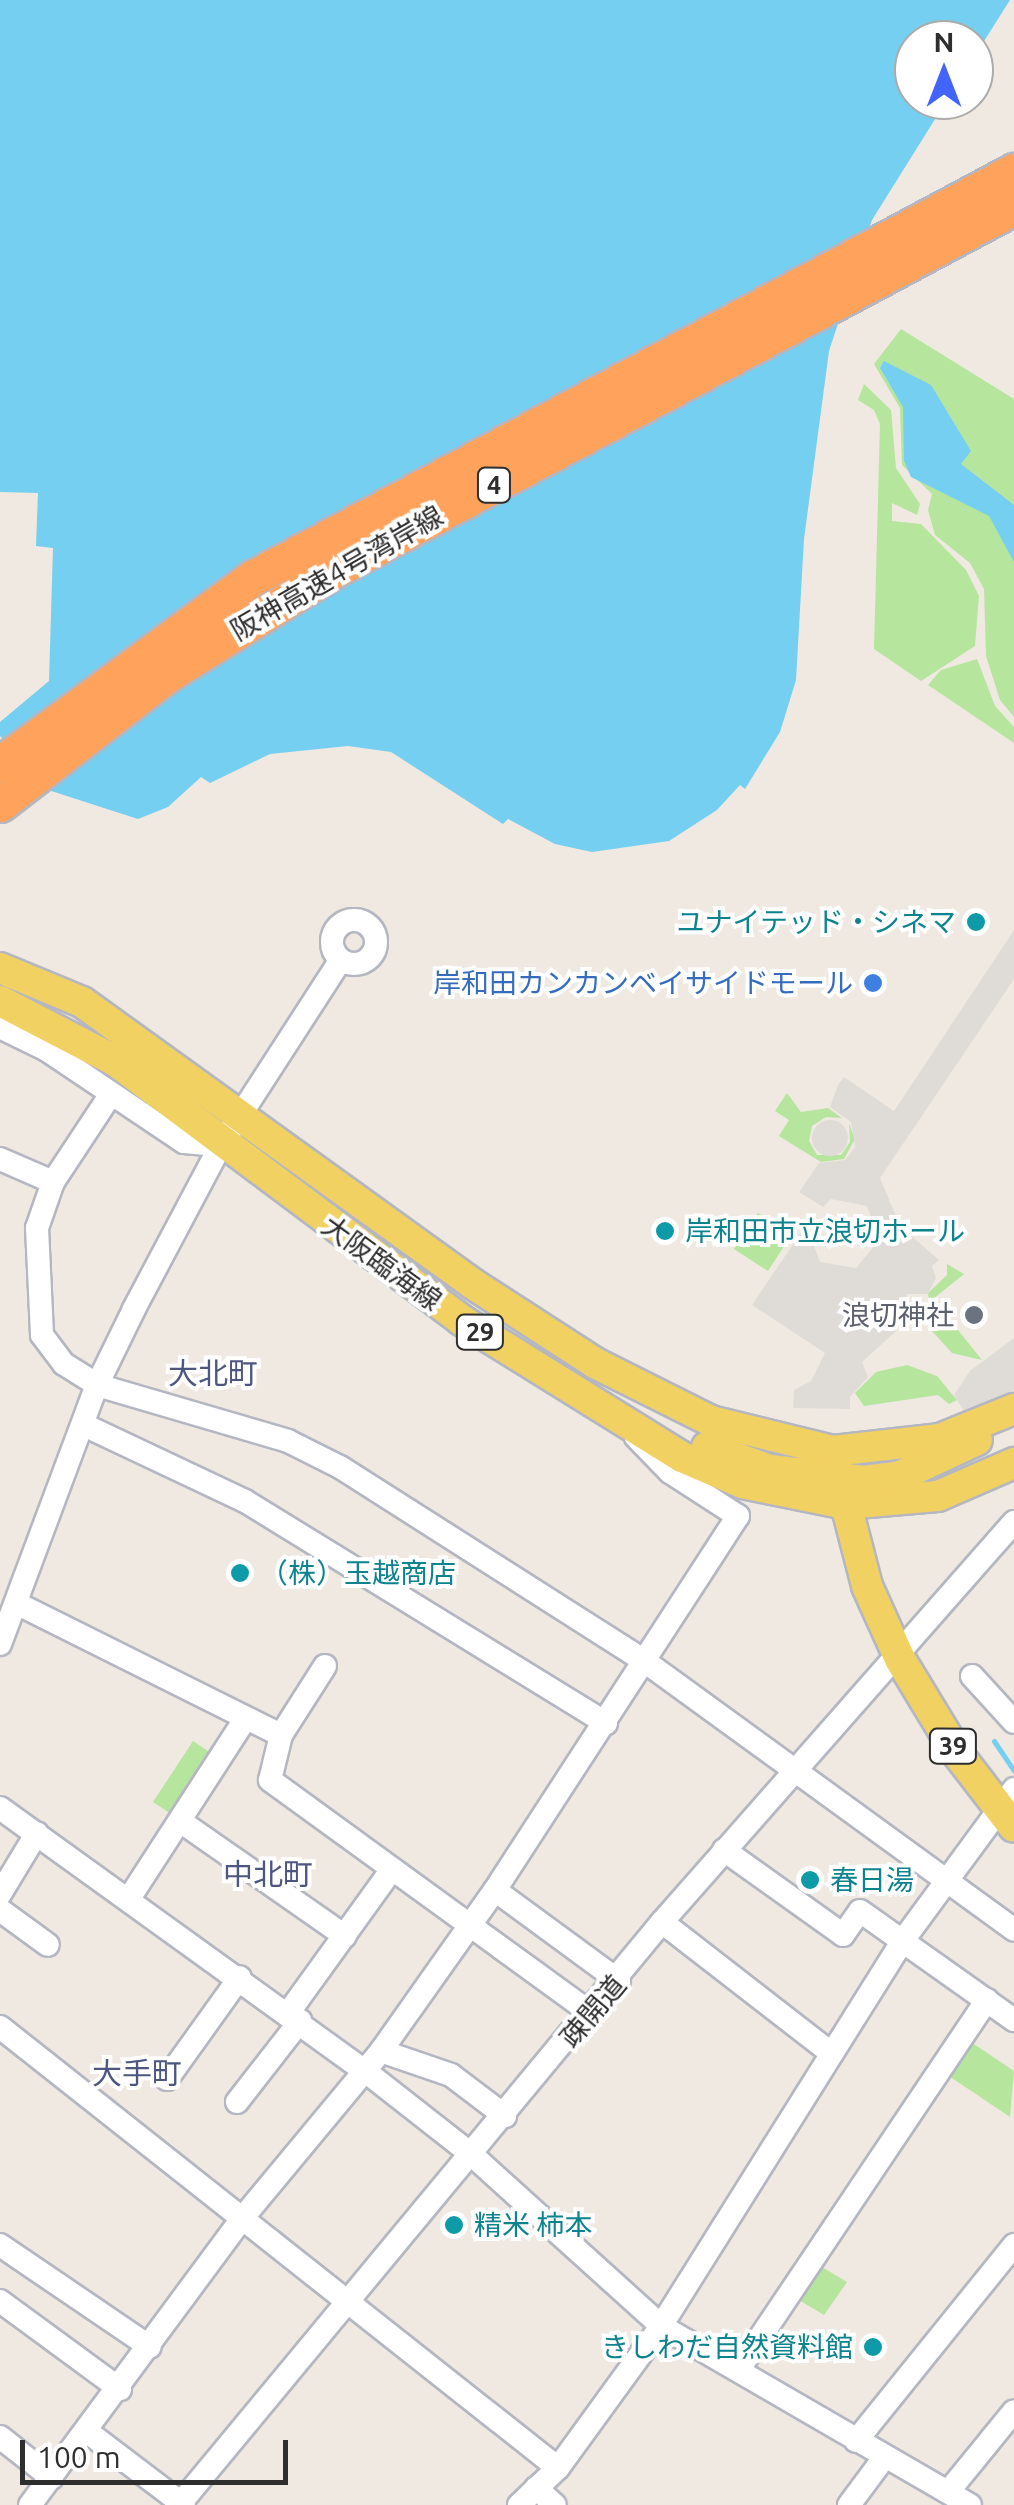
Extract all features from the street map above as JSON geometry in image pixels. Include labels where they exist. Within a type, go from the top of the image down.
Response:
[{"type":"highway","name":"阪神高速4号湾岸線","points":[[6,790],[102,683],[254,578],[1014,172]]},
{"type":"highway","name":"阪神高速4号湾岸線","points":[[6,790],[167,675],[336,570],[1014,207]]},
{"type":"highway","name":"4","points":[[0,736],[136,639],[254,578]]},
{"type":"main road","name":"大阪臨海線","points":[[0,968],[82,1002],[371,1216],[595,1363],[710,1421],[806,1448],[909,1445],[1010,1412]]},
{"type":"main road","name":"大阪臨海線","points":[[0,1002],[114,1060],[221,1145],[461,1320],[626,1428],[742,1484],[938,1496],[1014,1464]]},
{"type":"main road","points":[[595,1363],[600,1384],[696,1442],[843,1492],[942,1461],[1010,1412]]},
{"type":"main road","name":"39","points":[[843,1492],[867,1586],[900,1659],[1010,1810]]},
{"type":"street","points":[[0,1644],[97,1385],[221,1145],[340,961]]},
{"type":"street","points":[[0,1028],[47,1050],[184,1142],[221,1145]]},
{"type":"street","points":[[111,1094],[53,1182],[37,1228],[42,1335],[64,1364],[97,1385],[288,1440],[643,1660],[1014,1930]]},
{"type":"street","points":[[0,1159],[53,1182]]},
{"type":"street","points":[[84,1426],[244,1501],[606,1723]]},
{"type":"street","points":[[30,2505],[89,2432],[240,2220],[381,2051],[495,1890],[738,1516],[670,1472],[626,1428]]},
{"type":"street","name":"疎開道","points":[[181,2504],[620,1980],[662,1922],[794,1769],[900,1659],[1014,1522]]},
{"type":"street","points":[[16,1603],[244,1721],[282,1735]]},
{"type":"street","points":[[324,1666],[282,1735],[270,1780],[390,1872],[592,2013]]},
{"type":"street","points":[[972,1676],[1014,1722]]},
{"type":"street","points":[[130,1897],[244,1721]]},
{"type":"street","points":[[0,1808],[130,1897],[365,2071],[472,2155],[661,2326],[741,2366],[883,2460],[970,2505]]},
{"type":"street","points":[[555,2505],[528,2496],[558,2468],[661,2326],[904,1939],[946,1880],[1010,1810]]},
{"type":"street","points":[[180,1821],[345,1936]]},
{"type":"street","points":[[0,1894],[37,1833]]},
{"type":"street","points":[[724,1850],[843,1935],[860,1911],[1014,2020]]},
{"type":"street","points":[[237,2102],[390,1872]]},
{"type":"street","points":[[495,1890],[620,1980]]},
{"type":"street","points":[[0,1910],[48,1945]]},
{"type":"street","points":[[662,1922],[830,2054]]},
{"type":"street","points":[[167,2079],[240,1977]]},
{"type":"street","points":[[741,2366],[987,2000]]},
{"type":"street","points":[[0,2027],[558,2468]]},
{"type":"street","points":[[381,2051],[451,2076],[505,2116]]},
{"type":"street","points":[[0,2245],[150,2346]]},
{"type":"street","points":[[856,2442],[1014,2245]]},
{"type":"street","points":[[0,2301],[120,2389]]},
{"type":"street","points":[[948,2492],[1014,2410]]},
{"type":"street","points":[[89,2432],[181,2504]]},
{"type":"street","points":[[0,2437],[52,2478]]},
{"type":"street","points":[[849,2505],[883,2460]]},
{"type":"green space","points":[[901,329],[1014,399],[1014,717],[1000,700],[986,656],[984,589],[970,563],[935,535],[928,510],[932,494],[902,465],[900,408],[874,364]]},
{"type":"green space","points":[[864,384],[891,410],[896,468],[920,504],[917,515],[892,503],[892,521],[921,524],[966,570],[979,596],[975,646],[921,681],[874,649],[880,424],[874,410],[858,400]]},
{"type":"green space","points":[[977,659],[995,706],[1014,727],[1014,743],[928,685],[941,670]]},
{"type":"green space","points":[[787,1093],[801,1112],[828,1108],[842,1118],[826,1117],[812,1126],[809,1141],[817,1155],[841,1155],[850,1142],[849,1124],[855,1139],[844,1159],[821,1162],[779,1136],[789,1120],[775,1111]]},
{"type":"green space","points":[[758,1213],[792,1234],[768,1271],[734,1249]]},
{"type":"green space","points":[[947,1264],[964,1274],[933,1299],[982,1360],[952,1353],[931,1330],[928,1293],[947,1275]]},
{"type":"green space","points":[[907,1365],[937,1376],[957,1400],[949,1404],[938,1395],[864,1406],[855,1393],[876,1372]]},
{"type":"green space","points":[[193,1741],[214,1755],[174,1816],[153,1802]]},
{"type":"green space","points":[[965,2038],[1014,2071],[1010,2117],[940,2070]]},
{"type":"green space","points":[[812,2261],[847,2282],[824,2315],[789,2294]]},
{"type":"shaded area","points":[[1014,930],[1014,979],[880,1178],[900,1226],[939,1260],[932,1266],[936,1278],[928,1294],[907,1294],[895,1332],[862,1362],[868,1377],[850,1397],[850,1409],[793,1408],[794,1390],[811,1381],[825,1353],[752,1305],[806,1225],[820,1262],[856,1268],[879,1240],[867,1206],[831,1199],[823,1207],[799,1192],[819,1163],[845,1160],[855,1147],[851,1122],[830,1107],[838,1085],[844,1077],[894,1111]]},
{"type":"shaded area","points":[[830,1120],[843,1125],[848,1138],[843,1151],[830,1156],[817,1151],[812,1138],[817,1125]]},
{"type":"shaded area","points":[[1014,1338],[1014,1390],[966,1415],[954,1395],[970,1371]]},
{"type":"water","points":[[0,0],[1010,0],[994,25],[994,20],[894,20],[894,120],[934,120],[872,220],[829,351],[804,539],[796,680],[780,732],[745,789],[740,785],[717,810],[669,841],[592,852],[555,844],[508,819],[503,824],[391,752],[348,746],[270,754],[210,783],[201,777],[168,807],[138,819],[42,788],[0,736],[0,722],[49,681],[53,548],[36,546],[38,493],[0,492]]},
{"type":"water","points":[[884,361],[931,385],[971,451],[961,464],[1014,505],[1014,562],[989,516],[911,477],[904,461],[903,407],[880,368]]},
{"type":"waterway","points":[[994,1741],[1014,1771]]},
{"type":"place","name":"ユナイテッド・シネマ","points":[[976,922]]},
{"type":"place","name":"岸和田カンカンベイサイドモール","points":[[873,983]]},
{"type":"place","name":"岸和田市立浪切ホール","points":[[665,1231]]},
{"type":"place","name":"浪切神社","points":[[974,1315]]},
{"type":"place","name":"（株）玉越商店","points":[[240,1573]]},
{"type":"place","name":"春日湯","points":[[810,1880]]},
{"type":"place","name":"精米 柿本","points":[[454,2225]]},
{"type":"place","name":"きしわだ自然資料館","points":[[873,2347]]},
{"type":"district","name":"大北町","points":[[213,1373]]},
{"type":"district","name":"中北町","points":[[268,1874]]},
{"type":"district","name":"大手町","points":[[137,2073]]}]
